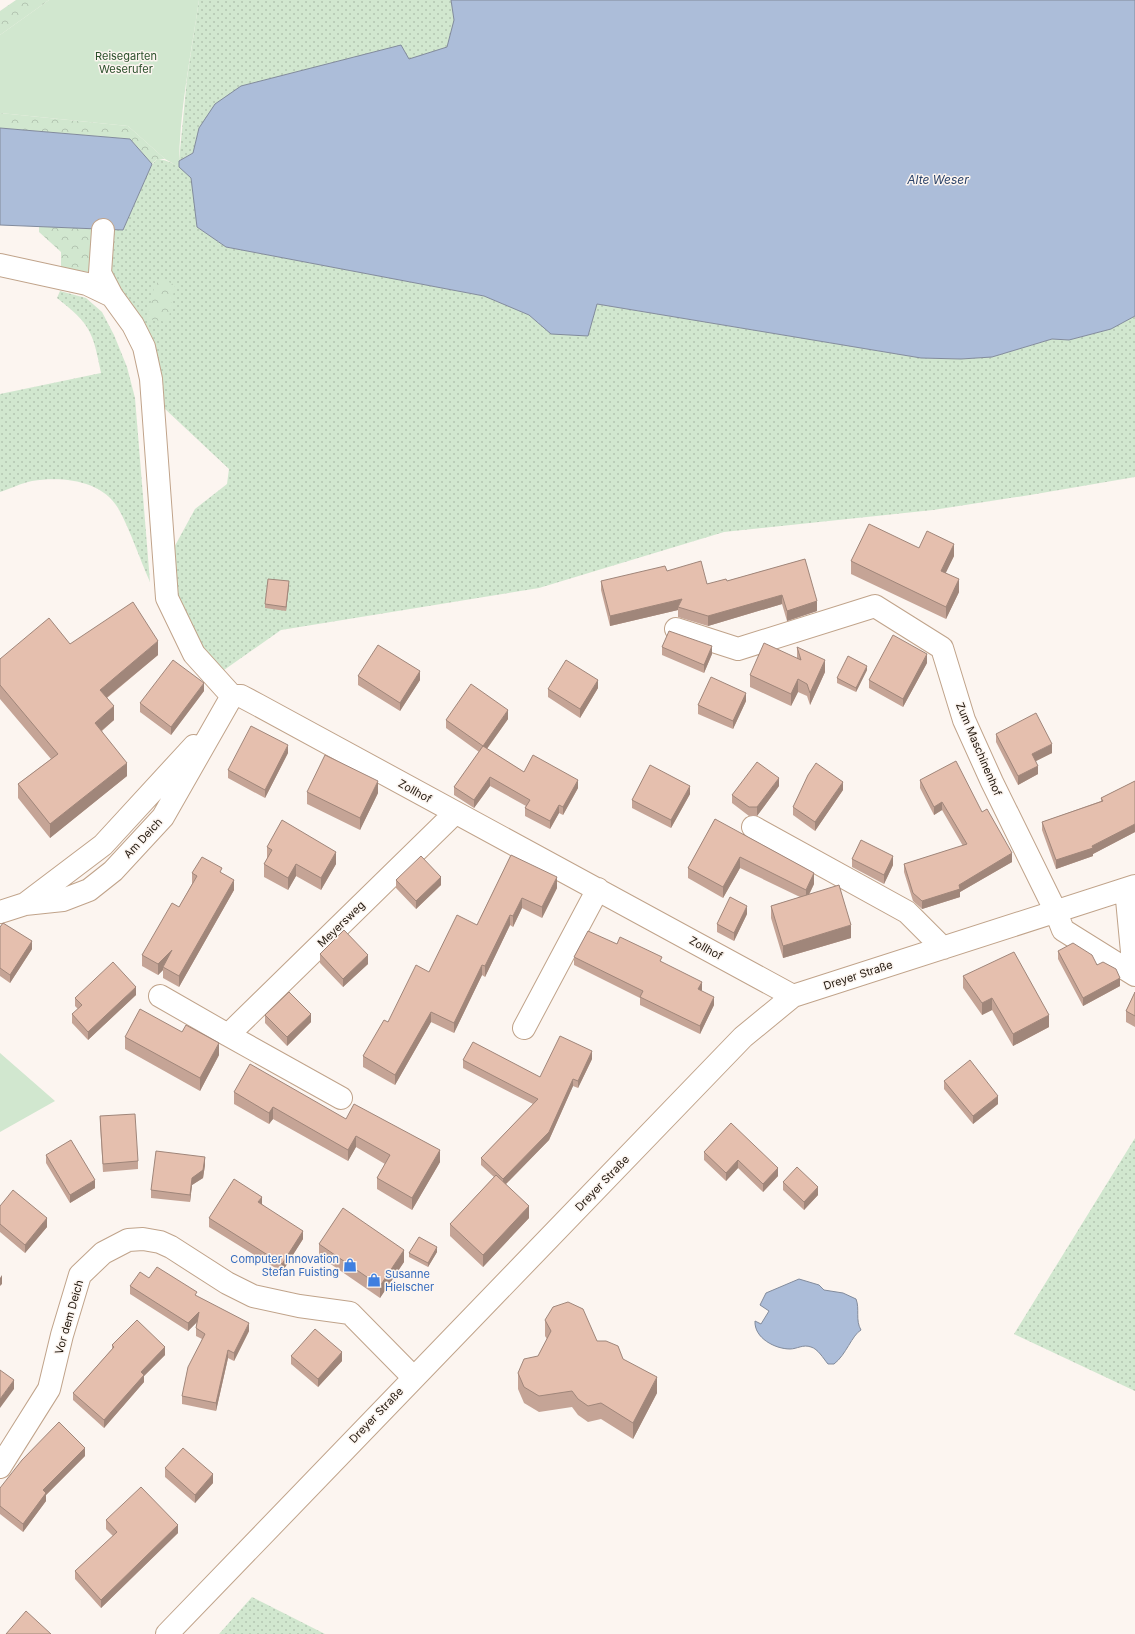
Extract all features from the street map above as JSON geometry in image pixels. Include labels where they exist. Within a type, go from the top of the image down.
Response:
[{"type":"street","points":[[103,230],[100,273],[112,296],[133,325],[144,347],[152,379],[167,598],[194,654],[232,696]]},
{"type":"street","points":[[0,265],[87,284],[112,296]]},
{"type":"street","name":"Zum Maschinenhof","points":[[676,629],[738,649],[874,606],[942,648],[964,720],[992,782],[1056,912],[1063,930],[1135,975]]},
{"type":"street","name":"Am Deich","points":[[0,912],[25,904],[63,900],[89,890],[113,870],[163,817],[215,723],[232,696]]},
{"type":"street","name":"Zollhof","points":[[232,696],[241,696],[455,814],[598,889],[793,996]]},
{"type":"street","name":"Meyersweg","points":[[228,1035],[455,814]]},
{"type":"street","points":[[753,827],[907,912],[943,948]]},
{"type":"street","points":[[1130,888],[1132,952],[1135,957]]},
{"type":"street","name":"Dreyer Straße","points":[[167,1634],[412,1377],[743,1037],[793,996],[1130,888]]},
{"type":"street","points":[[524,1028],[598,889]]},
{"type":"street","points":[[160,996],[342,1098]]},
{"type":"street","name":"Vor dem Deich","points":[[0,1467],[49,1389],[62,1336],[80,1275],[103,1254],[128,1240],[143,1239],[160,1242],[172,1247],[227,1283],[252,1296],[299,1306],[350,1314],[412,1377]]},
{"type":"green space","points":[[16,0],[49,0],[0,35],[0,11]]},
{"type":"green space","name":"Reisegarten Weserufer","points":[[49,0],[199,0],[183,104],[179,167],[165,159],[128,126],[0,113],[0,35]]},
{"type":"green space","points":[[199,0],[451,0],[455,20],[447,47],[199,128],[193,153],[179,161],[187,78]]},
{"type":"green space","points":[[0,113],[128,126],[165,159],[157,159],[152,164],[130,139],[0,128]]},
{"type":"green space","points":[[157,159],[161,159],[176,165],[188,174],[191,178],[193,186],[197,227],[226,247],[484,296],[529,315],[552,334],[597,304],[921,358],[961,359],[992,357],[1052,339],[1069,340],[1111,329],[1135,316],[1135,477],[933,510],[724,532],[539,588],[281,630],[224,670],[192,636],[179,605],[171,553],[195,509],[227,484],[229,469],[164,408],[152,354],[111,273],[111,230],[123,230],[151,166]]},
{"type":"green space","points":[[39,226],[96,229],[97,245],[88,272],[61,267],[61,252],[39,232]]},
{"type":"green space","points":[[160,278],[175,285],[168,322],[147,319],[154,288]]},
{"type":"green space","points":[[60,291],[86,298],[102,312],[114,335],[127,367],[135,398],[150,582],[118,508],[102,491],[80,482],[55,479],[28,482],[0,492],[0,394],[101,373],[95,347],[88,330],[77,315],[57,298]]},
{"type":"green space","points":[[0,1053],[55,1101],[0,1132]]},
{"type":"green space","points":[[1135,1138],[1135,1391],[1014,1334]]},
{"type":"green space","points":[[252,1597],[325,1634],[219,1634]]},
{"type":"water","name":"Alte Weser","points":[[451,0],[1135,0],[1135,316],[1111,329],[1069,340],[1052,339],[992,357],[961,359],[921,358],[597,304],[588,336],[551,334],[529,315],[484,296],[226,247],[197,227],[191,178],[179,167],[179,161],[193,153],[199,128],[215,104],[241,86],[401,45],[409,59],[447,47],[454,20]]},
{"type":"water","points":[[0,128],[130,139],[152,164],[123,230],[0,225]]},
{"type":"water","points":[[799,1279],[819,1285],[824,1290],[843,1293],[856,1299],[858,1307],[858,1322],[861,1330],[855,1336],[842,1356],[834,1364],[828,1364],[814,1348],[805,1346],[790,1349],[778,1347],[766,1341],[758,1333],[755,1321],[761,1324],[769,1311],[760,1305],[766,1293]]},
{"type":"building","points":[[869,524],[919,548],[927,531],[954,544],[941,571],[959,579],[946,607],[851,561]]},
{"type":"building","points":[[805,559],[817,601],[787,611],[782,595],[708,616],[678,607],[682,599],[610,616],[601,581],[665,566],[667,571],[701,561],[707,584],[726,579],[727,581]]},
{"type":"building","points":[[268,579],[289,581],[286,607],[265,604]]},
{"type":"building","points":[[133,602],[158,641],[100,690],[114,706],[95,723],[127,763],[50,824],[18,784],[58,754],[0,685],[0,659],[49,618],[70,644]]},
{"type":"building","points":[[669,631],[712,646],[704,665],[662,647]]},
{"type":"building","points":[[893,635],[927,654],[903,699],[869,680]]},
{"type":"building","points":[[764,643],[801,660],[797,647],[825,660],[810,693],[807,684],[798,679],[791,694],[750,675]]},
{"type":"building","points":[[378,645],[420,671],[400,703],[358,676]]},
{"type":"building","points":[[848,656],[867,666],[856,688],[837,678]]},
{"type":"building","points":[[173,660],[204,683],[171,727],[140,703]]},
{"type":"building","points":[[566,660],[598,680],[580,709],[548,689]]},
{"type":"building","points":[[711,677],[746,693],[733,721],[698,705]]},
{"type":"building","points":[[471,684],[508,710],[483,746],[446,720]]},
{"type":"building","points":[[1036,713],[1052,744],[1032,754],[1038,766],[1018,776],[996,734]]},
{"type":"building","points":[[251,726],[288,745],[265,790],[228,770]]},
{"type":"building","points":[[483,746],[524,772],[533,755],[578,780],[563,807],[559,805],[550,821],[525,808],[530,800],[490,777],[474,800],[454,787]]},
{"type":"building","points":[[325,755],[378,781],[360,818],[307,792]]},
{"type":"building","points":[[956,761],[982,812],[987,809],[1012,853],[959,885],[960,889],[922,901],[913,893],[904,864],[967,844],[942,802],[934,807],[920,780]]},
{"type":"building","points":[[757,762],[779,778],[757,807],[749,807],[732,795]]},
{"type":"building","points":[[816,763],[843,782],[815,822],[793,807],[808,775]]},
{"type":"building","points":[[650,765],[690,786],[671,820],[632,800]]},
{"type":"building","points":[[1135,781],[1135,824],[1092,846],[1093,848],[1056,860],[1042,822],[1103,801],[1101,798]]},
{"type":"building","points":[[715,819],[814,873],[806,890],[740,857],[723,887],[688,868]]},
{"type":"building","points":[[282,820],[336,852],[321,878],[296,864],[288,878],[264,864],[272,850],[267,847]]},
{"type":"building","points":[[861,840],[893,856],[884,875],[852,859]]},
{"type":"building","points":[[511,855],[557,877],[542,907],[522,898],[513,916],[510,915],[485,966],[482,965],[454,1023],[431,1012],[395,1075],[363,1056],[384,1020],[388,1022],[416,965],[429,972],[457,915],[477,925]]},
{"type":"building","points":[[421,856],[441,877],[416,901],[396,880]]},
{"type":"building","points":[[202,857],[222,868],[220,872],[234,880],[179,976],[163,967],[172,950],[158,964],[142,955],[172,903],[179,907],[197,876],[192,873]]},
{"type":"building","points":[[839,885],[851,925],[783,946],[771,906]]},
{"type":"building","points":[[730,897],[747,906],[734,933],[717,924]]},
{"type":"building","points":[[3,923],[32,941],[10,975],[0,968],[0,927]]},
{"type":"building","points":[[344,930],[368,955],[343,979],[320,954]]},
{"type":"building","points":[[588,931],[617,944],[620,937],[662,957],[660,961],[702,982],[698,989],[714,997],[700,1026],[640,997],[643,991],[574,957]]},
{"type":"building","points":[[1073,943],[1092,955],[1097,965],[1103,962],[1116,969],[1120,978],[1083,998],[1058,951]]},
{"type":"building","points":[[1014,952],[1049,1015],[1013,1034],[992,998],[982,1003],[963,976]]},
{"type":"building","points":[[113,962],[136,987],[88,1032],[72,1014],[82,1005],[75,998]]},
{"type":"building","points":[[289,992],[311,1014],[287,1037],[265,1015]]},
{"type":"building","points":[[1135,992],[1135,1016],[1126,1011]]},
{"type":"building","points":[[140,1009],[182,1032],[186,1025],[219,1043],[200,1078],[125,1037]]},
{"type":"building","points":[[560,1036],[592,1051],[578,1081],[573,1079],[549,1132],[503,1179],[481,1158],[538,1099],[463,1060],[473,1042],[540,1077]]},
{"type":"building","points":[[970,1060],[998,1096],[973,1116],[944,1081]]},
{"type":"building","points":[[250,1064],[346,1119],[354,1104],[440,1150],[412,1198],[377,1178],[390,1155],[356,1136],[348,1150],[273,1107],[269,1113],[234,1092]]},
{"type":"building","points":[[135,1114],[138,1161],[103,1164],[100,1116]]},
{"type":"building","points":[[731,1123],[778,1168],[763,1184],[738,1160],[726,1173],[704,1152]]},
{"type":"building","points":[[71,1140],[95,1180],[70,1195],[46,1155]]},
{"type":"building","points":[[156,1151],[205,1157],[203,1170],[192,1178],[190,1195],[151,1190]]},
{"type":"building","points":[[797,1167],[818,1187],[804,1202],[783,1182]]},
{"type":"building","points":[[496,1175],[529,1206],[483,1255],[450,1224]]},
{"type":"building","points":[[234,1179],[262,1197],[258,1202],[303,1231],[282,1264],[209,1218]]},
{"type":"building","points":[[13,1190],[47,1218],[25,1245],[0,1224],[0,1206]]},
{"type":"building","points":[[343,1208],[404,1250],[380,1286],[319,1244]]},
{"type":"building","points":[[419,1237],[437,1247],[428,1263],[409,1253]]},
{"type":"building","points":[[157,1267],[197,1292],[195,1295],[249,1323],[234,1353],[228,1350],[216,1403],[182,1396],[188,1367],[205,1334],[196,1328],[199,1312],[188,1323],[130,1286],[140,1272],[149,1278]]},
{"type":"building","points":[[568,1302],[583,1309],[597,1341],[606,1341],[618,1346],[623,1359],[657,1377],[633,1423],[601,1403],[588,1406],[578,1399],[572,1391],[539,1396],[524,1387],[518,1373],[524,1359],[538,1356],[551,1331],[545,1320],[553,1307]]},
{"type":"building","points":[[137,1320],[165,1347],[141,1372],[144,1375],[104,1420],[73,1393],[114,1347],[112,1345]]},
{"type":"building","points":[[315,1329],[342,1352],[318,1379],[291,1356]]},
{"type":"building","points":[[0,1370],[14,1380],[0,1399]]},
{"type":"building","points":[[59,1422],[85,1448],[43,1490],[46,1493],[23,1524],[0,1506],[0,1488],[22,1460]]},
{"type":"building","points":[[183,1448],[213,1474],[195,1495],[165,1468]]},
{"type":"building","points":[[141,1487],[178,1525],[101,1600],[75,1571],[117,1532],[106,1520]]},
{"type":"building","points":[[26,1611],[51,1634],[6,1634]]},
{"type":"place","name":"Computer Innovation Stefan Fuisting","points":[[350,1265]]},
{"type":"place","name":"Susanne Hielscher","points":[[374,1280]]}]
